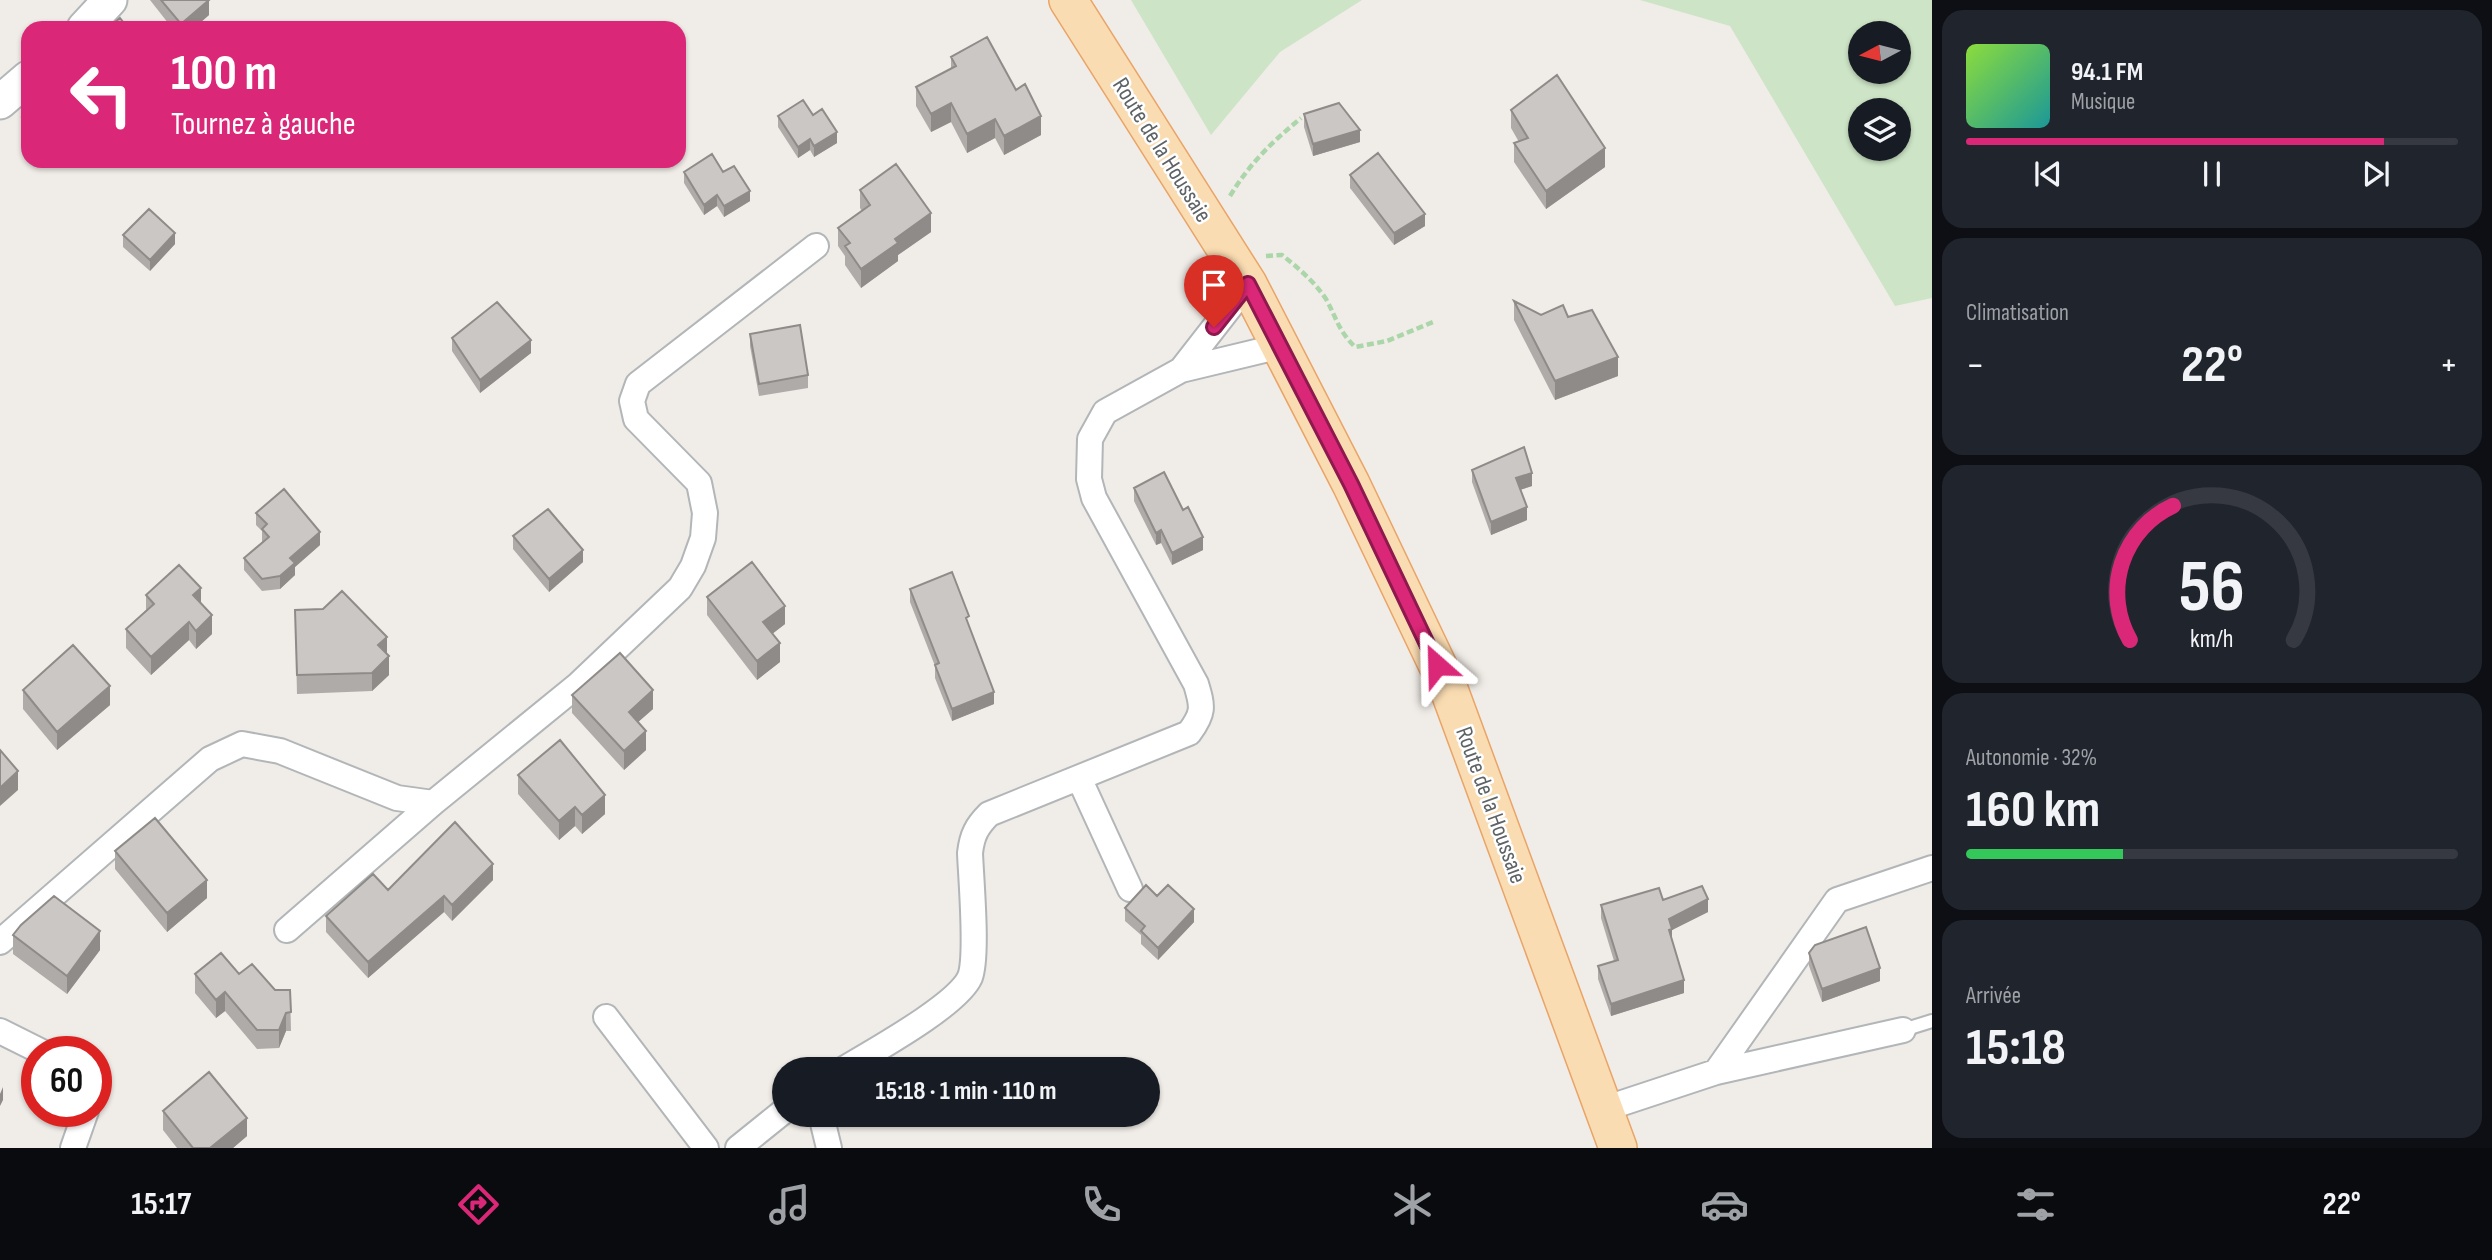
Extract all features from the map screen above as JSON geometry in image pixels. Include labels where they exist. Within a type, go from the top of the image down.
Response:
[{"type":"main road","points":[[90,21],[110,0]]},
{"type":"main road","name":"Route de la Houssaie","points":[[1068,0],[1241,275],[1281,346],[1351,484],[1448,687],[1618,1148]]},
{"type":"main road","points":[[0,102],[21,84]]},
{"type":"street","points":[[287,930],[433,803],[579,684],[680,589],[693,566],[703,538],[705,513],[699,483],[636,419],[632,401],[638,384],[816,246]]},
{"type":"street","points":[[1181,370],[1241,275]]},
{"type":"street","points":[[864,1057],[920,1023],[963,988],[970,976],[973,958],[970,853],[972,836],[978,825],[989,814],[1189,733],[1200,718],[1201,702],[1196,684],[1094,498],[1089,479],[1090,439],[1105,412],[1181,370],[1281,346]]},
{"type":"street","points":[[0,943],[210,759],[242,744],[280,751],[397,799],[433,803]]},
{"type":"street","points":[[1079,778],[1130,889]]},
{"type":"street","points":[[1716,1073],[1837,900],[1932,868]]},
{"type":"street","points":[[606,1017],[706,1148]]},
{"type":"street","points":[[1604,1109],[1716,1073],[1903,1030]]},
{"type":"street","points":[[0,1031],[21,1042]]},
{"type":"street","points":[[738,1148],[772,1121]]},
{"type":"street","points":[[73,1148],[80,1127]]},
{"type":"street","points":[[824,1127],[829,1148]]},
{"type":"lane","points":[[1903,1030],[1932,1021]]},
{"type":"path","points":[[1211,227],[1245,170],[1301,118]]},
{"type":"path","points":[[1241,275],[1267,256],[1282,255],[1313,281],[1326,300],[1342,334],[1355,347],[1387,341],[1433,322]]},
{"type":"green space","points":[[1131,0],[1362,0],[1280,52],[1211,135]]},
{"type":"green space","points":[[1640,0],[1932,0],[1932,298],[1895,306],[1730,26]]},
{"type":"building","points":[[161,0],[209,0],[184,21],[178,21]]},
{"type":"building","points":[[987,37],[1016,90],[1025,84],[1041,116],[1004,136],[995,119],[967,134],[951,103],[931,114],[916,87],[956,66],[951,57]]},
{"type":"building","points":[[1557,75],[1605,148],[1546,191],[1514,143],[1528,138],[1511,110]]},
{"type":"building","points":[[803,100],[813,115],[822,109],[837,132],[814,146],[810,139],[798,147],[778,116]]},
{"type":"building","points":[[1339,103],[1360,130],[1313,144],[1304,114]]},
{"type":"building","points":[[1378,153],[1425,214],[1394,233],[1350,175]]},
{"type":"building","points":[[712,154],[723,172],[734,166],[750,191],[724,206],[717,195],[704,205],[684,172]]},
{"type":"building","points":[[896,164],[931,213],[895,239],[898,243],[861,269],[845,246],[850,243],[838,228],[870,205],[860,190]]},
{"type":"building","points":[[149,209],[175,233],[150,260],[123,235]]},
{"type":"building","points":[[1514,301],[1541,315],[1563,305],[1568,317],[1592,310],[1618,357],[1555,381]]},
{"type":"building","points":[[497,302],[531,340],[480,380],[452,338]]},
{"type":"building","points":[[800,325],[808,375],[759,384],[750,334]]},
{"type":"building","points":[[1524,447],[1532,473],[1516,478],[1527,507],[1491,522],[1472,470]]},
{"type":"building","points":[[1164,472],[1183,510],[1188,507],[1203,537],[1172,553],[1161,530],[1156,533],[1134,488]]},
{"type":"building","points":[[284,489],[320,532],[290,558],[295,563],[280,576],[262,579],[244,558],[269,537],[262,529],[267,524],[256,513]]},
{"type":"building","points":[[548,509],[583,550],[549,579],[513,536]]},
{"type":"building","points":[[752,562],[785,606],[763,622],[780,643],[757,661],[707,597]]},
{"type":"building","points":[[179,565],[201,588],[193,595],[212,615],[196,631],[189,622],[151,657],[126,629],[154,604],[146,595]]},
{"type":"building","points":[[952,572],[994,692],[952,709],[935,665],[939,663],[910,589]]},
{"type":"building","points":[[342,591],[387,637],[378,645],[389,656],[372,673],[297,675],[295,610],[323,609]]},
{"type":"building","points":[[73,645],[110,686],[57,732],[23,690]]},
{"type":"building","points":[[620,653],[653,690],[629,712],[646,731],[624,751],[572,695]]},
{"type":"building","points":[[560,740],[605,795],[582,815],[575,807],[559,821],[518,775]]},
{"type":"building","points":[[0,750],[18,771],[0,788]]},
{"type":"building","points":[[155,818],[207,880],[167,913],[115,851]]},
{"type":"building","points":[[455,822],[493,864],[452,905],[444,896],[368,962],[326,916],[373,874],[388,890]]},
{"type":"building","points":[[1146,885],[1157,896],[1168,885],[1194,909],[1158,948],[1141,931],[1145,926],[1125,908]]},
{"type":"building","points":[[1702,886],[1708,899],[1669,919],[1672,929],[1669,930],[1684,980],[1611,1004],[1598,966],[1618,960],[1601,905],[1659,888],[1663,900]]},
{"type":"building","points":[[54,896],[100,931],[67,976],[13,935]]},
{"type":"building","points":[[1866,927],[1880,968],[1822,989],[1809,953],[1815,945]]},
{"type":"building","points":[[221,953],[239,974],[252,964],[275,990],[290,990],[291,1012],[286,1013],[279,1030],[257,1030],[225,992],[216,1000],[195,974]]},
{"type":"building","points":[[209,1072],[247,1118],[210,1148],[193,1148],[163,1111]]},
{"type":"route","points":[[1214,327],[1248,284],[1351,484],[1437,665]]}]
